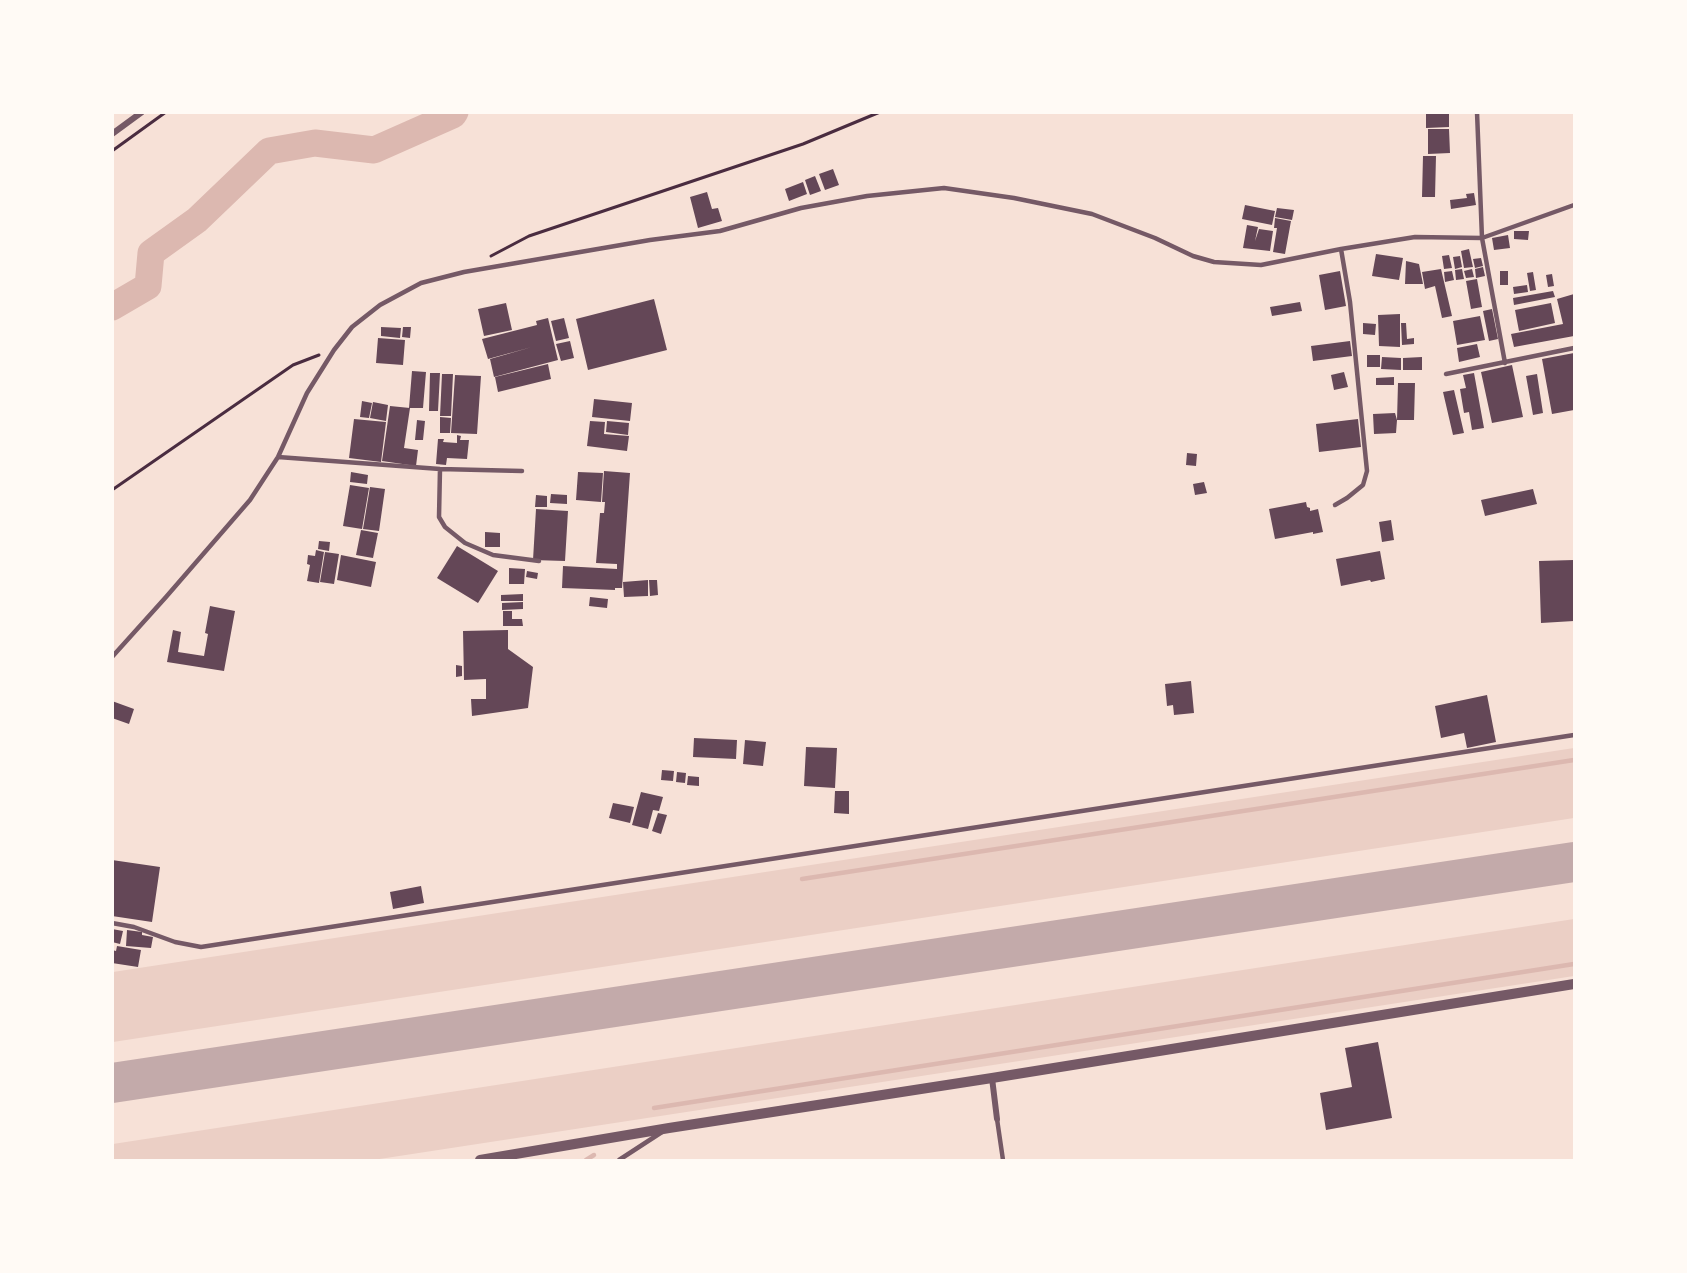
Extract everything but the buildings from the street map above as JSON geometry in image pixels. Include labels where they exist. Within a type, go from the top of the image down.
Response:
[{"type":"street","points":[[112,134],[142,112]]},
{"type":"street","points":[[480,1161],[669,1128],[1575,984]]},
{"type":"street","points":[[992,1078],[997,1119]]},
{"type":"lane","points":[[1477,112],[1482,238],[1504,363]]},
{"type":"lane","points":[[112,657],[250,500],[278,457],[307,393],[334,350],[352,327],[380,305],[421,283],[464,272],[650,240],[720,231],[801,208],[856,198],[944,188],[1014,198],[1092,214],[1155,238],[1193,256],[1214,261],[1261,265],[1415,237],[1482,238],[1575,205]]},
{"type":"lane","points":[[1335,505],[1364,485],[1367,471],[1350,302],[1341,249]]},
{"type":"lane","points":[[1446,374],[1575,348]]},
{"type":"lane","points":[[278,457],[440,469],[522,471]]},
{"type":"lane","points":[[440,469],[439,517],[445,527],[465,543],[493,555],[539,561]]},
{"type":"lane","points":[[112,923],[134,927],[175,942],[201,947],[1575,735]]},
{"type":"lane","points":[[997,1119],[1004,1161]]},
{"type":"lane","points":[[619,1161],[669,1128]]},
{"type":"path","points":[[112,151],[166,112]]},
{"type":"path","points":[[491,256],[529,236],[803,144],[880,112]]},
{"type":"path","points":[[112,490],[294,365],[334,350]]},
{"type":"shaded area","points":[[1574,748],[1574,818],[113,1042],[113,972]]},
{"type":"shaded area","points":[[1574,919],[1574,976],[373,1160],[113,1160],[113,1144]]},
{"type":"waterway","points":[[112,307],[148,286],[151,253],[197,220],[269,151],[315,143],[374,150],[453,115],[455,112]]},
{"type":"waterway","points":[[802,879],[1574,760]]},
{"type":"waterway","points":[[654,1108],[1574,964]]},
{"type":"waterway","points":[[586,1160],[594,1155]]},
{"type":"taxiway","points":[[112,1083],[1574,862]]}]
